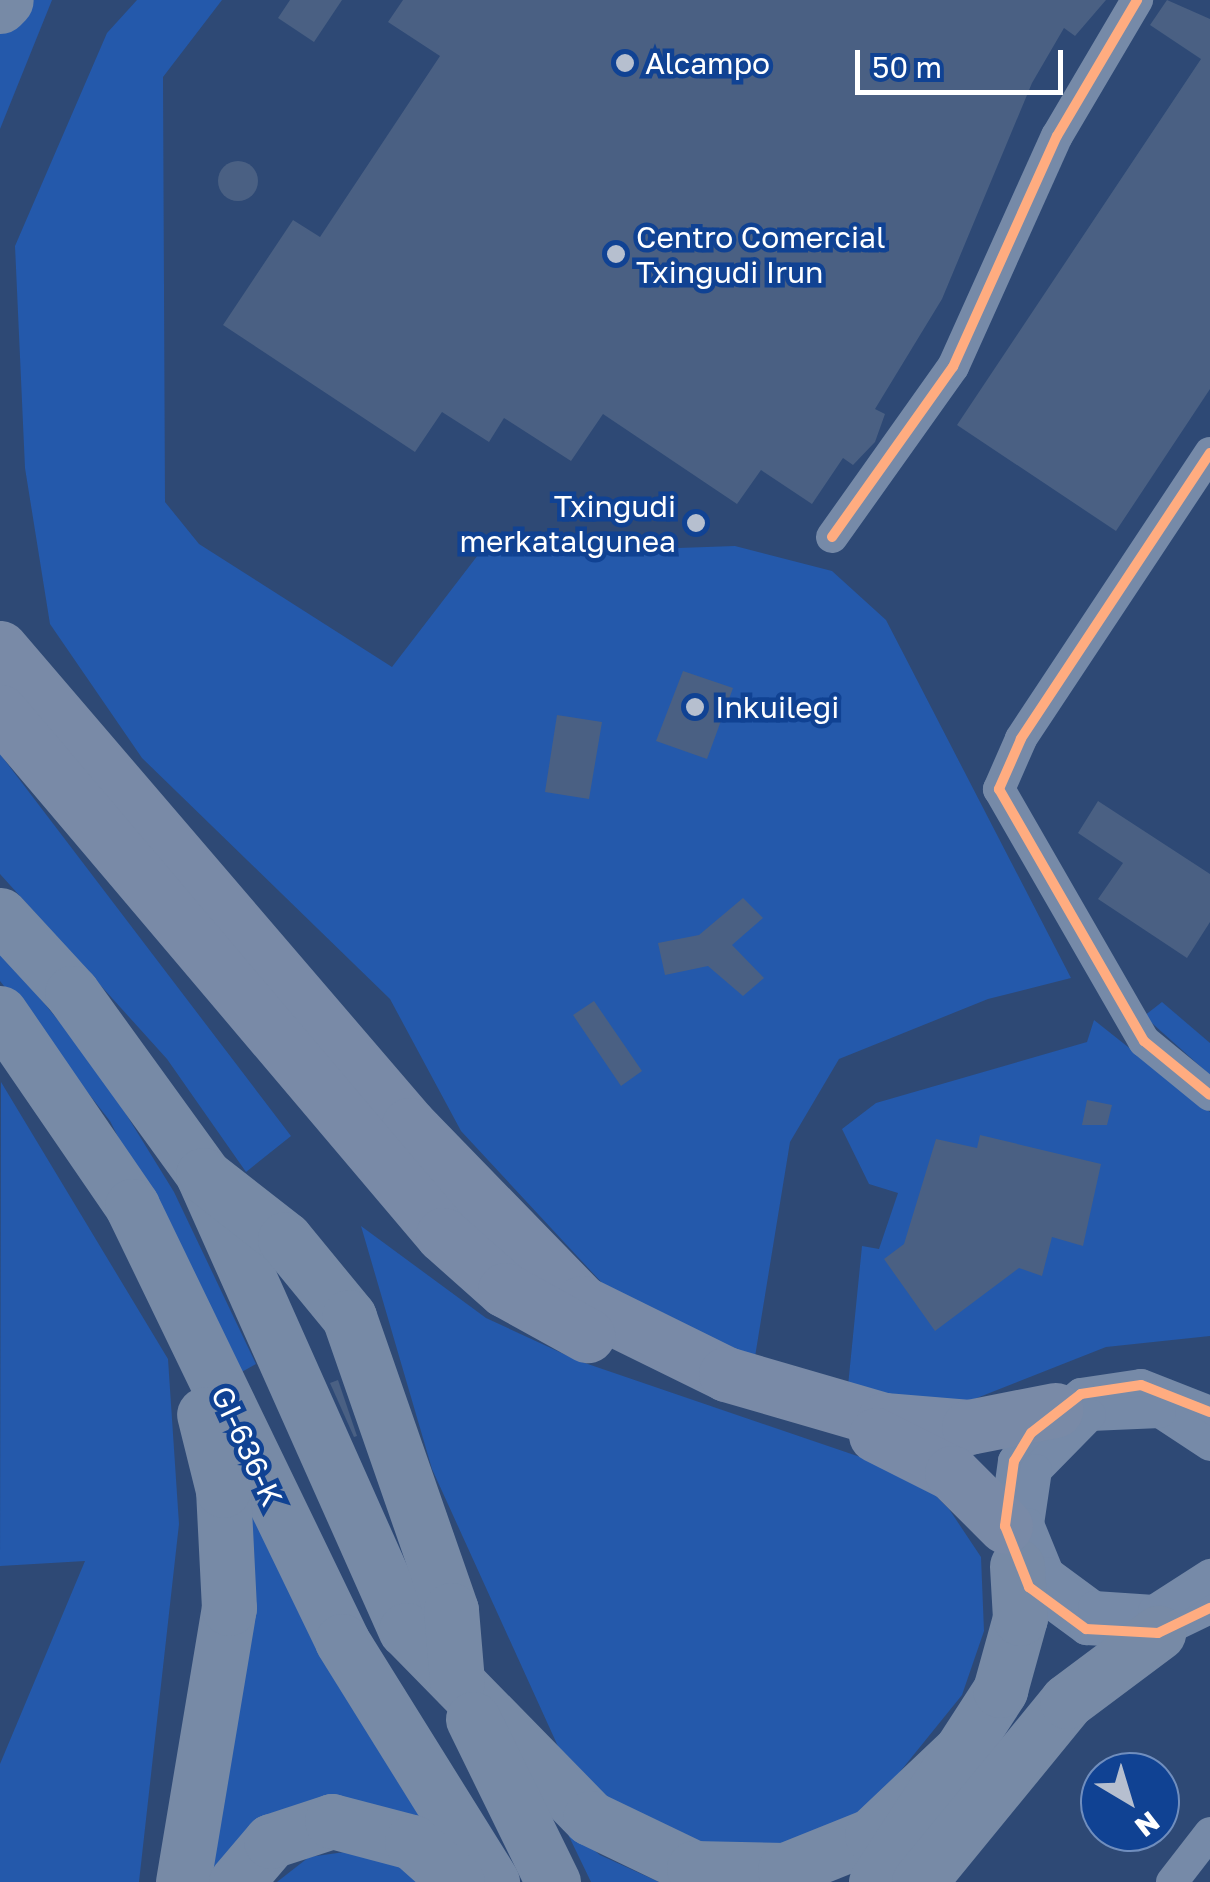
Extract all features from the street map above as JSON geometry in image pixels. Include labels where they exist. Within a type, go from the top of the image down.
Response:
[{"type":"highway","points":[[0,6],[6,0]]},
{"type":"highway","points":[[0,648],[409,1125],[582,1303],[726,1374],[884,1420],[968,1427],[1055,1410]]},
{"type":"highway","points":[[0,712],[472,1264],[620,1352],[907,1447],[952,1473],[1011,1546],[1013,1655],[968,1744],[876,1882]]},
{"type":"highway","points":[[0,914],[72,993],[203,1175],[406,1630],[614,1835],[666,1861],[722,1873],[785,1870],[844,1850],[897,1817],[968,1744]]},
{"type":"highway","name":"GI-636-K","points":[[0,1013],[132,1206],[342,1641],[492,1882]]},
{"type":"highway","points":[[0,1045],[117,1224],[215,1450],[229,1608],[183,1882]]},
{"type":"highway","points":[[203,1175],[285,1239],[349,1317],[451,1610],[457,1682],[553,1882]]},
{"type":"highway","points":[[919,1882],[1088,1681],[1158,1634]]},
{"type":"highway","points":[[954,1882],[1030,1747]]},
{"type":"highway","points":[[236,1882],[272,1841],[332,1821],[412,1842],[458,1882]]},
{"type":"street","points":[[832,537],[953,367],[1057,136],[1137,0]]},
{"type":"street","points":[[1210,453],[1021,740],[999,789],[1144,1041],[1210,1095]]},
{"type":"street","points":[[1210,1412],[1141,1384],[1081,1394],[1055,1410],[1014,1461],[1011,1546],[1065,1619],[1109,1635],[1158,1634],[1210,1608]]},
{"type":"street","points":[[1210,1445],[1160,1412],[1090,1416],[1049,1447],[1036,1470],[1028,1524],[1048,1573],[1094,1607],[1154,1611],[1210,1575]]},
{"type":"street","points":[[1172,1882],[1210,1833]]},
{"type":"shaded area","points":[[20,0],[52,0],[0,129],[0,22]]},
{"type":"shaded area","points":[[137,0],[222,0],[163,77],[165,502],[199,544],[392,667],[478,555],[735,546],[832,571],[886,620],[1071,978],[988,999],[839,1059],[790,1142],[753,1369],[629,1312],[461,1131],[390,999],[142,758],[50,624],[25,468],[15,246],[107,33]]},
{"type":"shaded area","points":[[0,754],[291,1136],[246,1172],[167,1059],[0,874]]},
{"type":"shaded area","points":[[0,950],[97,1067],[174,1192],[256,1364],[238,1374],[110,1121],[0,981]]},
{"type":"shaded area","points":[[1162,1002],[1210,1043],[1210,1075],[1144,1016]]},
{"type":"shaded area","points":[[1094,1020],[1210,1112],[1210,1336],[1106,1347],[954,1407],[848,1386],[862,1246],[879,1249],[898,1193],[869,1184],[842,1129],[876,1103],[1087,1042]]},
{"type":"shaded area","points":[[1,1082],[168,1359],[179,1524],[139,1882],[0,1882],[0,1764],[85,1561],[0,1566]]},
{"type":"shaded area","points":[[361,1226],[486,1318],[579,1361],[916,1476],[949,1509],[981,1557],[984,1631],[962,1695],[865,1815],[810,1839],[743,1850],[668,1837],[608,1805],[566,1764],[432,1469]]},
{"type":"shaded area","points":[[250,1510],[422,1821],[207,1882]]},
{"type":"shaded area","points":[[564,1826],[600,1855],[659,1882],[591,1882]]},
{"type":"shaded area","points":[[366,1849],[428,1882],[277,1882],[309,1857]]},
{"type":"building","points":[[290,0],[342,0],[314,42],[278,18]]},
{"type":"building","name":"Centro Comercial Txingudi Irun","points":[[403,0],[1106,0],[1075,36],[1064,28],[1032,83],[942,299],[875,409],[885,414],[875,442],[853,465],[843,458],[812,504],[761,470],[737,504],[603,414],[571,461],[504,418],[489,442],[442,412],[415,452],[223,325],[293,220],[320,237],[440,56],[388,22]]},
{"type":"building","points":[[1167,0],[1210,19],[1210,389],[1116,531],[957,425],[1201,59],[1150,25]]},
{"type":"building","points":[[238,161],[252,167],[258,181],[252,195],[238,201],[224,195],[218,181],[224,167]]},
{"type":"building","name":"Inkuilegi","points":[[683,671],[733,688],[707,759],[656,741]]},
{"type":"building","points":[[557,715],[602,722],[589,799],[545,792]]},
{"type":"building","points":[[1098,801],[1210,874],[1210,922],[1187,958],[1098,899],[1123,863],[1078,833]]},
{"type":"building","points":[[743,898],[763,918],[732,945],[764,978],[743,996],[708,966],[665,975],[658,943],[699,935]]},
{"type":"building","points":[[594,1001],[642,1071],[621,1086],[573,1015]]},
{"type":"building","points":[[1087,1100],[1112,1105],[1107,1125],[1082,1125]]},
{"type":"building","points":[[980,1135],[1101,1164],[1083,1246],[1052,1237],[1042,1276],[1019,1268],[935,1331],[884,1259],[904,1244],[936,1139],[977,1148]]},
{"type":"building","points":[[338,1380],[357,1436],[354,1437],[330,1383]]},
{"type":"cycle path","points":[[832,537],[953,367],[1057,136],[1137,0]]},
{"type":"cycle path","points":[[1210,453],[1021,739],[999,789],[1144,1041],[1210,1095]]},
{"type":"cycle path","points":[[1210,1412],[1141,1385],[1081,1394],[1031,1433],[1014,1461],[1005,1526],[1029,1587],[1086,1629],[1158,1633],[1210,1608]]},
{"type":"place","name":"Alcampo","points":[[625,63]]},
{"type":"place","name":"Centro Comercial Txingudi Irun","points":[[616,254]]},
{"type":"place","name":"Txingudi merkatalgunea","points":[[696,523]]},
{"type":"place","name":"Inkuilegi","points":[[695,707]]}]
